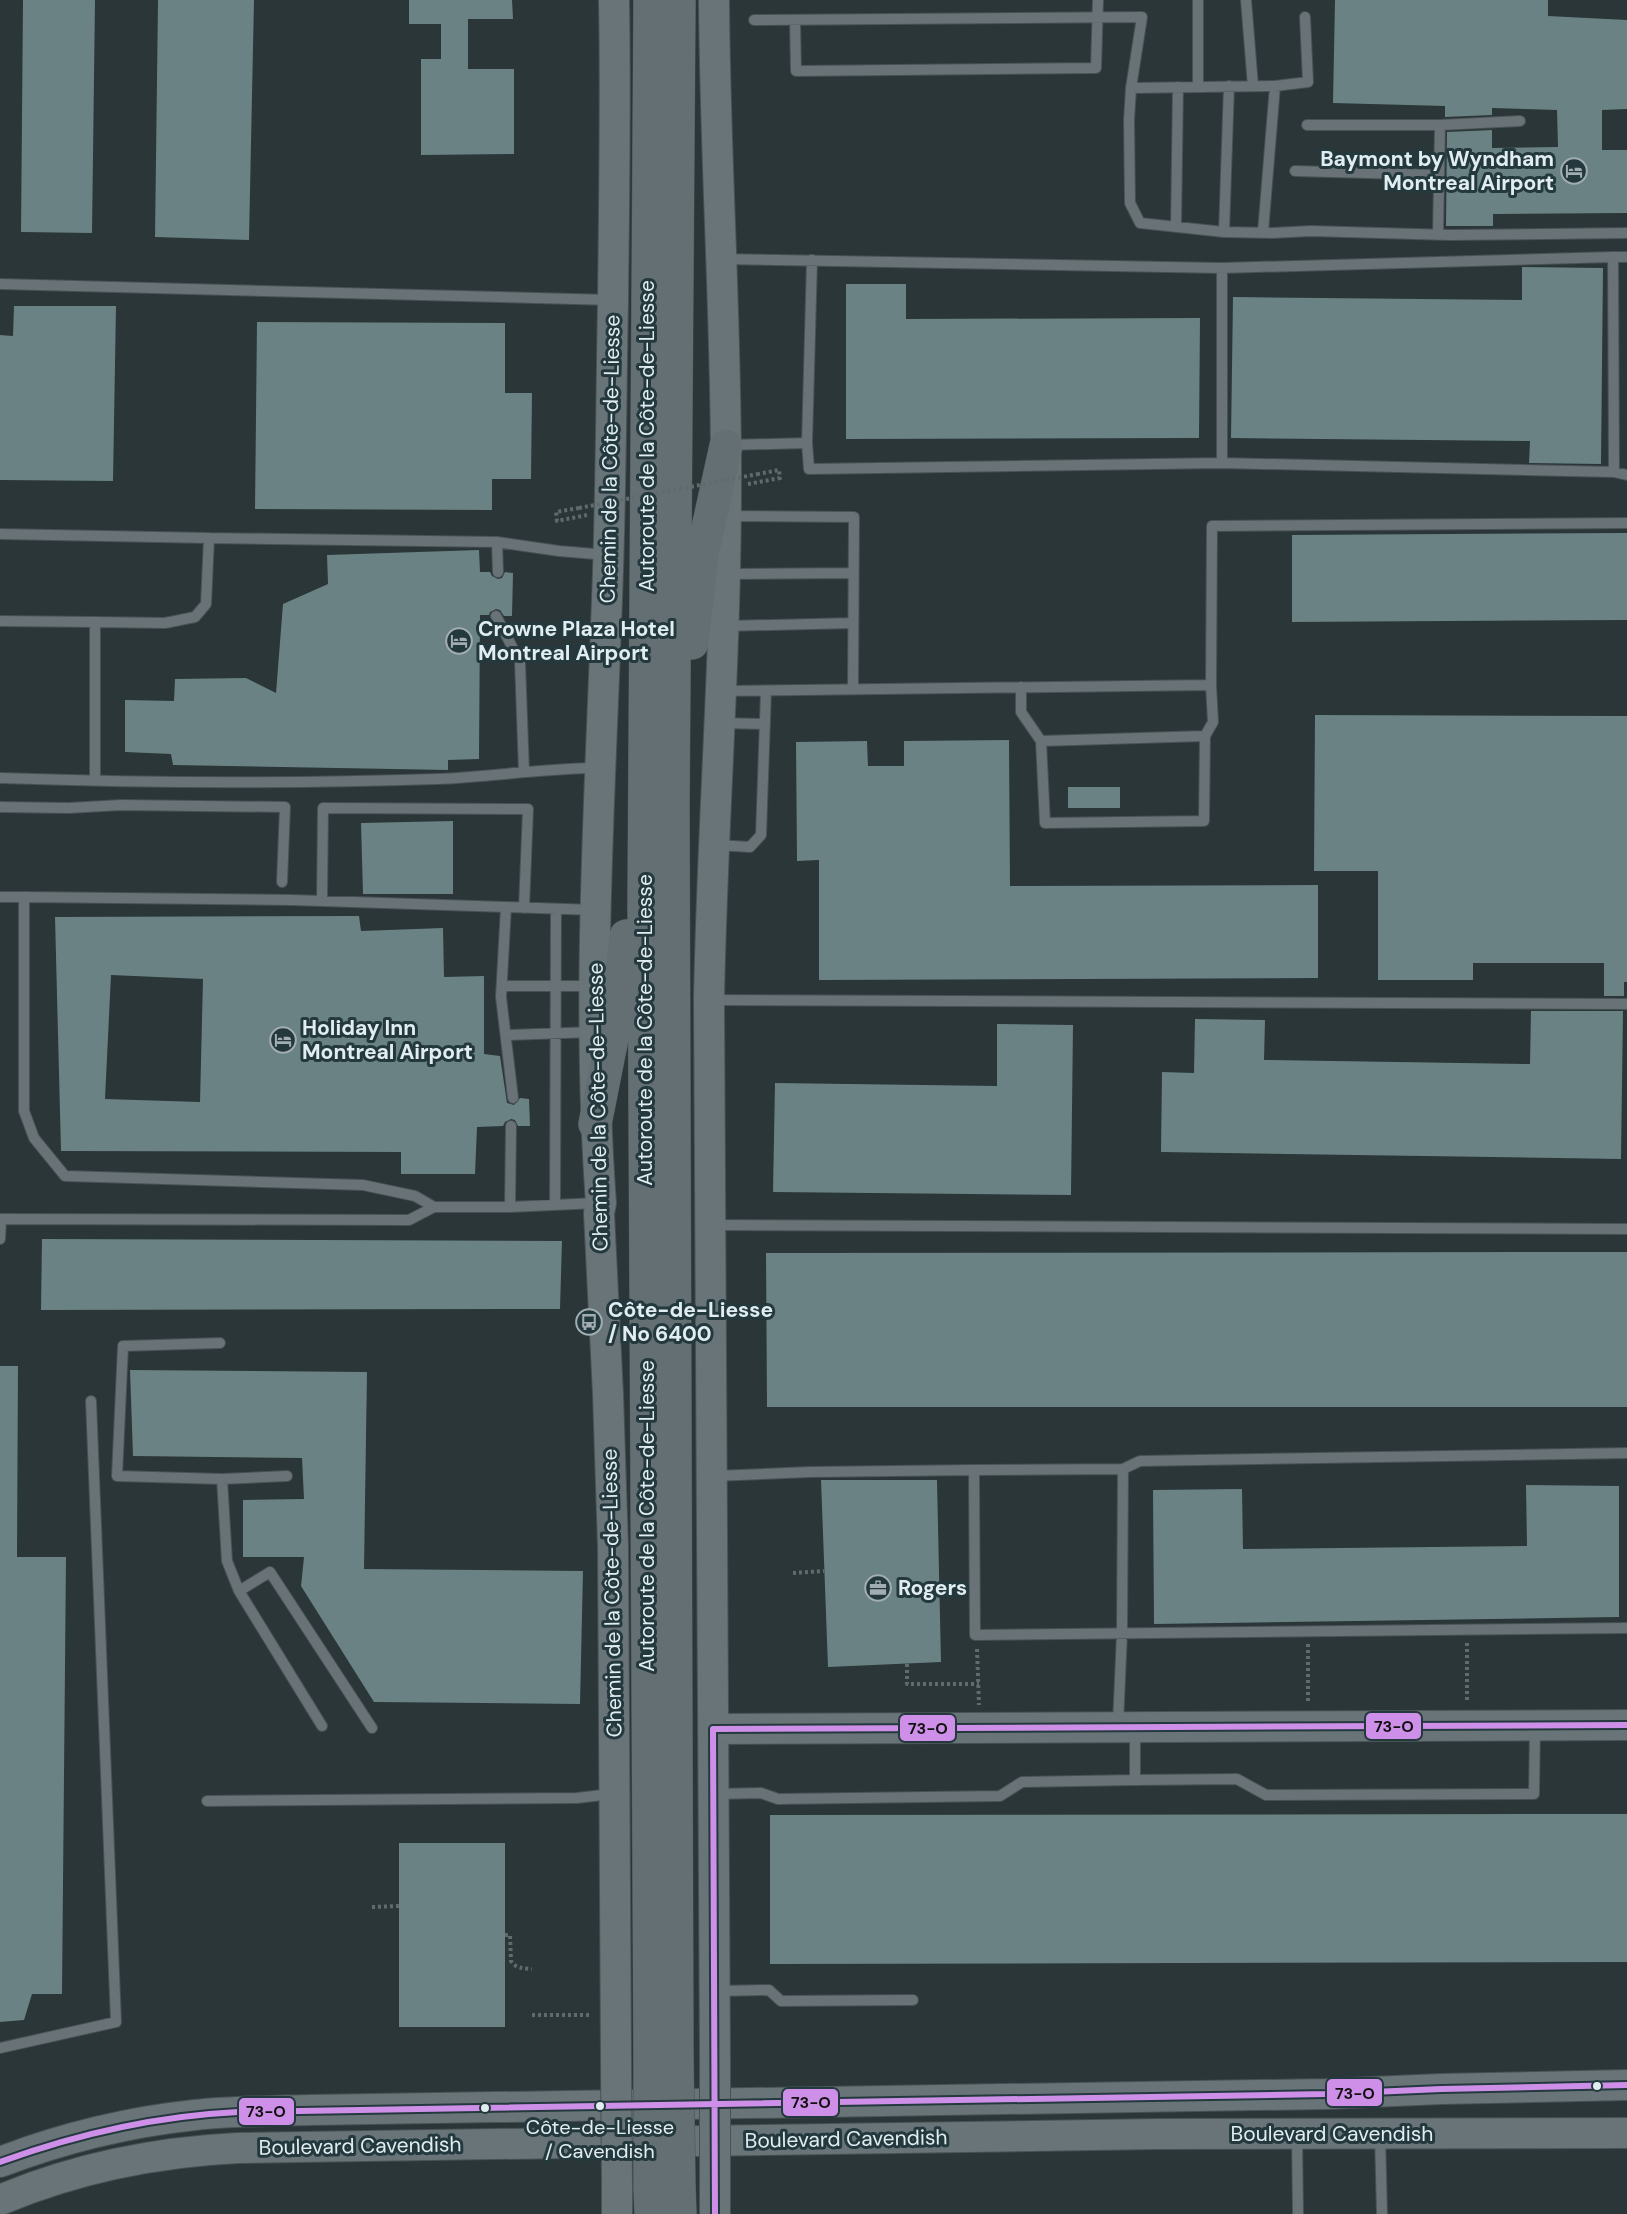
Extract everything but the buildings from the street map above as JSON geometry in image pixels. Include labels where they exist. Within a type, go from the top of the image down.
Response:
[{"type":"highway","name":"Autoroute de la Côte-de-Liesse","points":[[650,0],[645,1109],[664,2060]]},
{"type":"highway","name":"Autoroute de la Côte-de-Liesse","points":[[664,2060],[679,0]]},
{"type":"highway","points":[[674,806],[702,555],[726,446]]},
{"type":"highway","points":[[595,1124],[617,1013],[645,780]]},
{"type":"highway","points":[[664,2060],[665,2201]]},
{"type":"main road","name":"Chemin de la Côte-de-Liesse","points":[[614,0],[616,93],[608,555],[594,986],[595,1124],[601,1203],[599,1213],[612,1500],[617,2201]]},
{"type":"main road","points":[[714,0],[726,446],[724,626],[713,845],[709,1000],[715,2200]]},
{"type":"main road","points":[[713,1729],[1627,1725]]},
{"type":"main road","name":"Boulevard Cavendish","points":[[0,2162],[83,2135],[138,2123],[198,2114],[310,2110],[1290,2095],[1627,2085]]},
{"type":"main road","name":"Boulevard Cavendish","points":[[0,2200],[52,2180],[120,2162],[182,2151],[227,2148],[1099,2135],[1627,2133]]},
{"type":"lane","points":[[795,20],[796,71],[1096,68],[1098,0]]},
{"type":"lane","points":[[1198,0],[1198,87]]},
{"type":"lane","points":[[1246,0],[1253,86]]},
{"type":"lane","points":[[754,20],[1142,17],[1131,88],[1129,120],[1131,203],[1140,222],[1224,232],[1311,231],[1438,235],[1627,233]]},
{"type":"lane","points":[[1131,88],[1275,86],[1308,82],[1305,17]]},
{"type":"lane","points":[[1224,232],[1229,86]]},
{"type":"lane","points":[[1263,232],[1275,86]]},
{"type":"lane","points":[[1176,227],[1178,87]]},
{"type":"lane","points":[[1307,125],[1440,125],[1520,121]]},
{"type":"lane","points":[[1438,235],[1440,125]]},
{"type":"lane","points":[[1295,171],[1439,175]]},
{"type":"lane","points":[[1613,257],[1614,472]]},
{"type":"lane","points":[[720,259],[1222,268],[1627,257]]},
{"type":"lane","points":[[812,260],[807,443],[809,469],[1222,463],[1614,472],[1627,475]]},
{"type":"lane","points":[[1222,268],[1222,463]]},
{"type":"lane","points":[[0,284],[613,300]]},
{"type":"lane","points":[[726,446],[742,443],[807,443]]},
{"type":"lane","points":[[726,516],[854,517],[853,689]]},
{"type":"lane","points":[[1021,687],[1022,712],[1041,741],[1045,823],[1204,821],[1205,736],[1213,722],[1211,685],[1212,526],[1627,523]]},
{"type":"lane","points":[[0,534],[497,542],[559,552],[608,555]]},
{"type":"lane","points":[[0,621],[165,622],[195,617],[206,604],[209,538]]},
{"type":"lane","points":[[497,542],[498,572]]},
{"type":"lane","points":[[725,574],[854,573]]},
{"type":"lane","points":[[496,615],[520,662],[524,772]]},
{"type":"lane","points":[[95,622],[95,781]]},
{"type":"lane","points":[[724,626],[853,623]]},
{"type":"lane","points":[[721,691],[1211,685]]},
{"type":"lane","points":[[713,845],[750,847],[761,835],[766,691]]},
{"type":"lane","points":[[720,723],[765,724]]},
{"type":"lane","points":[[1041,741],[1205,736]]},
{"type":"lane","points":[[0,778],[95,781],[350,782],[462,778],[600,768]]},
{"type":"lane","points":[[0,807],[69,808],[121,805],[285,807],[282,882]]},
{"type":"lane","points":[[321,900],[323,808],[528,809],[524,908]]},
{"type":"lane","points":[[0,897],[321,900],[595,910]]},
{"type":"lane","points":[[24,897],[24,1111],[34,1138],[65,1176],[363,1185],[415,1196],[434,1207]]},
{"type":"lane","points":[[506,907],[501,997],[513,1098]]},
{"type":"lane","points":[[555,1204],[556,909]]},
{"type":"lane","points":[[502,986],[594,986]]},
{"type":"lane","points":[[709,1000],[1627,1004]]},
{"type":"lane","points":[[507,1035],[595,1032]]},
{"type":"lane","points":[[510,1207],[511,1126]]},
{"type":"lane","points":[[0,1239],[1,1219],[409,1220],[434,1207],[510,1207],[601,1203]]},
{"type":"lane","points":[[710,1225],[1627,1228]]},
{"type":"lane","points":[[220,1343],[123,1346],[117,1476],[222,1479],[287,1476]]},
{"type":"lane","points":[[0,2048],[116,2022],[91,1401]]},
{"type":"lane","points":[[711,1476],[810,1472],[1123,1469],[1140,1461],[1627,1453]]},
{"type":"lane","points":[[1123,1469],[1122,1633],[1126,1727],[1135,1780]]},
{"type":"lane","points":[[974,1470],[975,1635],[1627,1628]]},
{"type":"lane","points":[[222,1479],[227,1561],[238,1591],[322,1726]]},
{"type":"lane","points":[[238,1591],[270,1572],[372,1728]]},
{"type":"lane","points":[[714,1794],[761,1793],[778,1799],[1000,1796],[1022,1782],[1237,1779],[1266,1796],[1534,1794],[1535,1725]]},
{"type":"lane","points":[[207,1801],[577,1798],[615,1794]]},
{"type":"lane","points":[[714,1991],[769,1990],[781,2001],[913,2000]]},
{"type":"lane","points":[[1297,2134],[1298,2214]]},
{"type":"lane","points":[[1380,2135],[1382,2214]]},
{"type":"path","points":[[574,518],[557,520],[556,512],[779,470],[780,478],[743,485]]},
{"type":"path","points":[[793,1573],[824,1571]]},
{"type":"path","points":[[1467,1659],[1467,1702]]},
{"type":"path","points":[[978,1660],[979,1705]]},
{"type":"path","points":[[1308,1660],[1308,1703]]},
{"type":"path","points":[[907,1664],[907,1684],[979,1684]]},
{"type":"path","points":[[372,1907],[399,1906]]},
{"type":"path","points":[[505,1935],[510,1935],[513,1964],[521,1968],[532,1969]]},
{"type":"path","points":[[532,2015],[599,2016]]},
{"type":"transit line","name":"73-O","points":[[715,2214],[713,1729],[1627,1725]]},
{"type":"transit line","name":"73-O","points":[[0,2162],[58,2143],[117,2128],[207,2114],[238,2112],[1326,2094],[1627,2085]]},
{"type":"place","name":"Baymont by Wyndham Montreal Airport","points":[[1574,171]]},
{"type":"place","name":"Crowne Plaza Hotel Montreal Airport","points":[[459,641]]},
{"type":"place","name":"Holiday Inn Montreal Airport","points":[[283,1040]]},
{"type":"place","name":"Côte-de-Liesse / No 6400","points":[[589,1322]]},
{"type":"place","name":"Rogers","points":[[878,1588]]},
{"type":"place","name":"Côte-de-Liesse / Cavendish","points":[[600,2106]]}]
